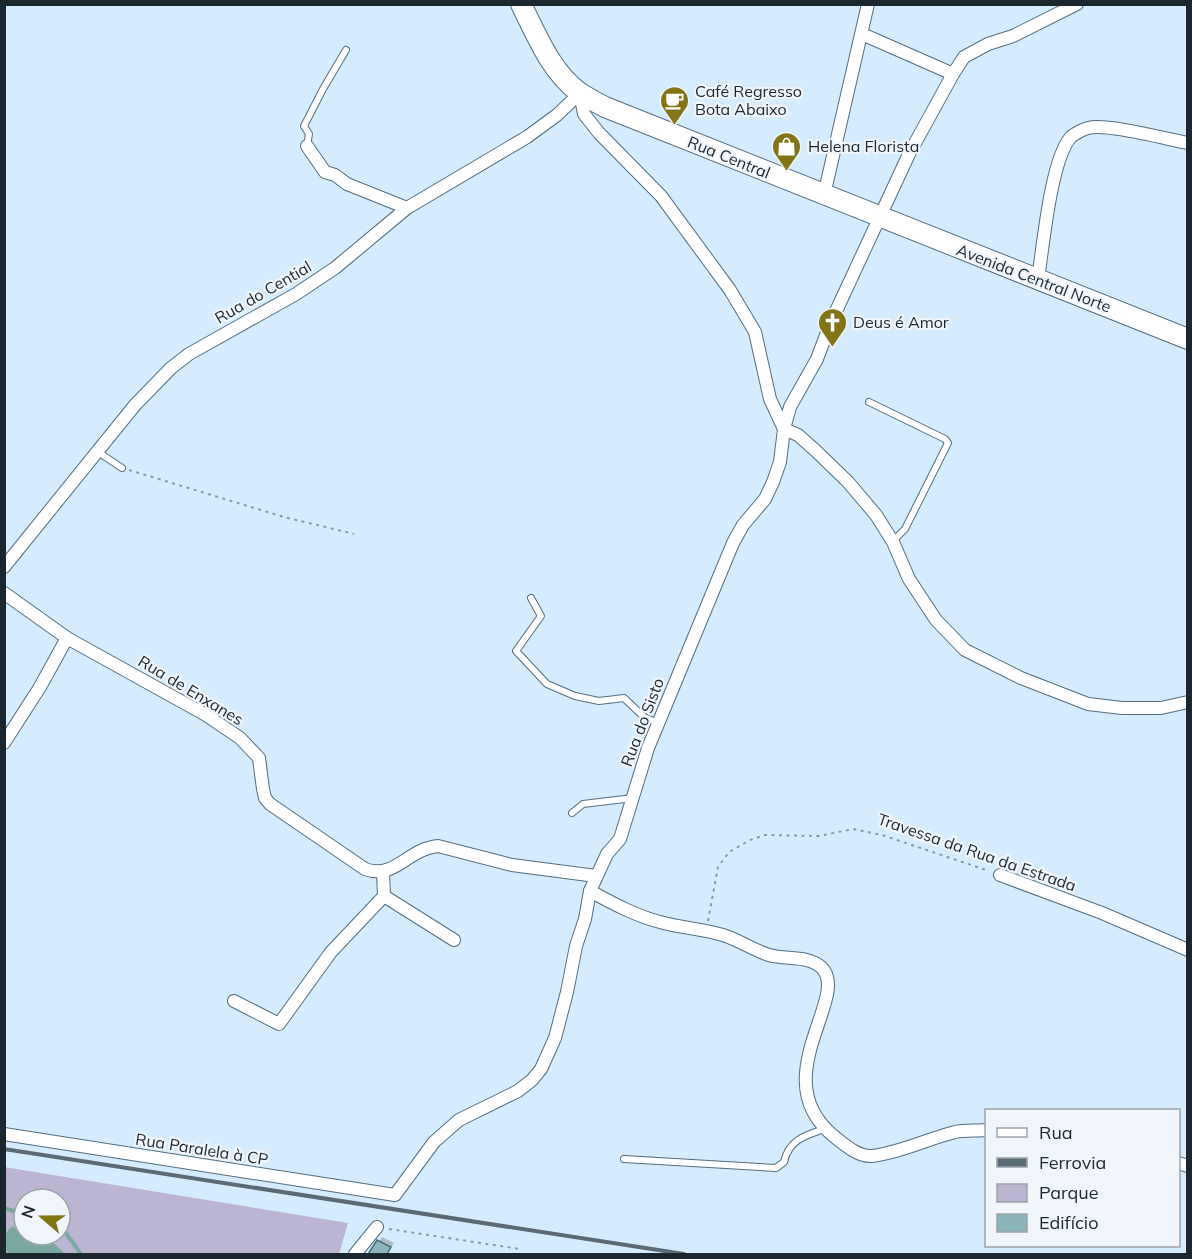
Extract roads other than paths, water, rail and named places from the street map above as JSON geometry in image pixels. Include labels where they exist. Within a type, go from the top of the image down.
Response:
[{"type":"main road","name":"Rua Central","points":[[521,4],[550,60],[561,76],[580,93],[604,107],[879,218]]},
{"type":"main road","name":"Avenida Central Norte","points":[[879,218],[1188,339]]},
{"type":"street","points":[[824,195],[868,4]]},
{"type":"street","name":"Rua do Sisto","points":[[395,1195],[434,1142],[459,1120],[518,1091],[541,1069],[555,1038],[590,891],[607,854],[620,839],[658,723],[733,543],[743,525],[765,499],[773,482],[780,462],[784,429],[790,407],[817,359],[831,322],[909,154],[953,74],[964,57],[1077,4]]},
{"type":"street","points":[[862,34],[953,74]]},
{"type":"street","name":"Rua do Cential","points":[[4,567],[142,397],[180,361],[296,294],[335,268],[407,208],[527,137],[557,115],[580,93]]},
{"type":"street","points":[[580,93],[584,114],[661,196],[730,290],[755,332],[770,399],[784,429],[798,435],[848,482],[876,515],[893,542],[909,579],[936,620],[965,650],[1021,678],[1088,704],[1122,708],[1161,708],[1188,702]]},
{"type":"street","points":[[1038,279],[1053,179],[1072,136],[1088,128],[1109,128],[1188,143]]},
{"type":"street","points":[[307,146],[325,171],[347,184],[407,208]]},
{"type":"street","name":"Rua de Enxanes","points":[[4,593],[67,638],[207,715],[240,738],[259,758],[265,798],[270,804],[364,869],[383,872]]},
{"type":"street","points":[[4,743],[40,687],[67,638]]},
{"type":"street","points":[[234,1001],[279,1024],[331,951],[384,896],[383,872],[390,870],[416,851],[438,846],[512,865],[596,876]]},
{"type":"street","name":"Travessa da Rua da Estrada","points":[[1000,875],[1102,913],[1188,950]]},
{"type":"street","points":[[590,891],[657,922],[736,939],[768,955],[812,960],[823,969],[828,980],[828,994],[805,1071],[807,1099],[824,1129],[845,1145],[865,1156],[889,1154],[957,1131],[985,1130]]},
{"type":"street","points":[[384,896],[454,940]]},
{"type":"street","name":"Rua Paralela à CP","points":[[4,1134],[395,1195]]},
{"type":"street","points":[[355,1254],[377,1227]]},
{"type":"lane","points":[[307,146],[309,134],[304,126],[346,50]]},
{"type":"lane","points":[[869,402],[945,439],[948,443],[905,529],[893,542]]},
{"type":"lane","points":[[98,452],[122,468]]},
{"type":"lane","points":[[531,598],[541,616],[516,651],[547,684],[575,696],[599,701],[624,698],[644,717],[658,723]]},
{"type":"lane","points":[[572,813],[583,804],[633,798]]},
{"type":"lane","points":[[624,1159],[776,1168],[784,1162],[787,1149],[793,1144],[807,1135],[824,1129]]},
{"type":"waterway","points":[[4,1208],[12,1210]]},
{"type":"waterway","points":[[72,1242],[81,1254]]},
{"type":"railway","points":[[4,1149],[684,1254]]},
{"type":"place","name":"Café Regresso Bota Abaixo","points":[[674,126]]},
{"type":"place","name":"Helena Florista","points":[[787,172]]},
{"type":"place","name":"Deus é Amor","points":[[832,348]]}]
